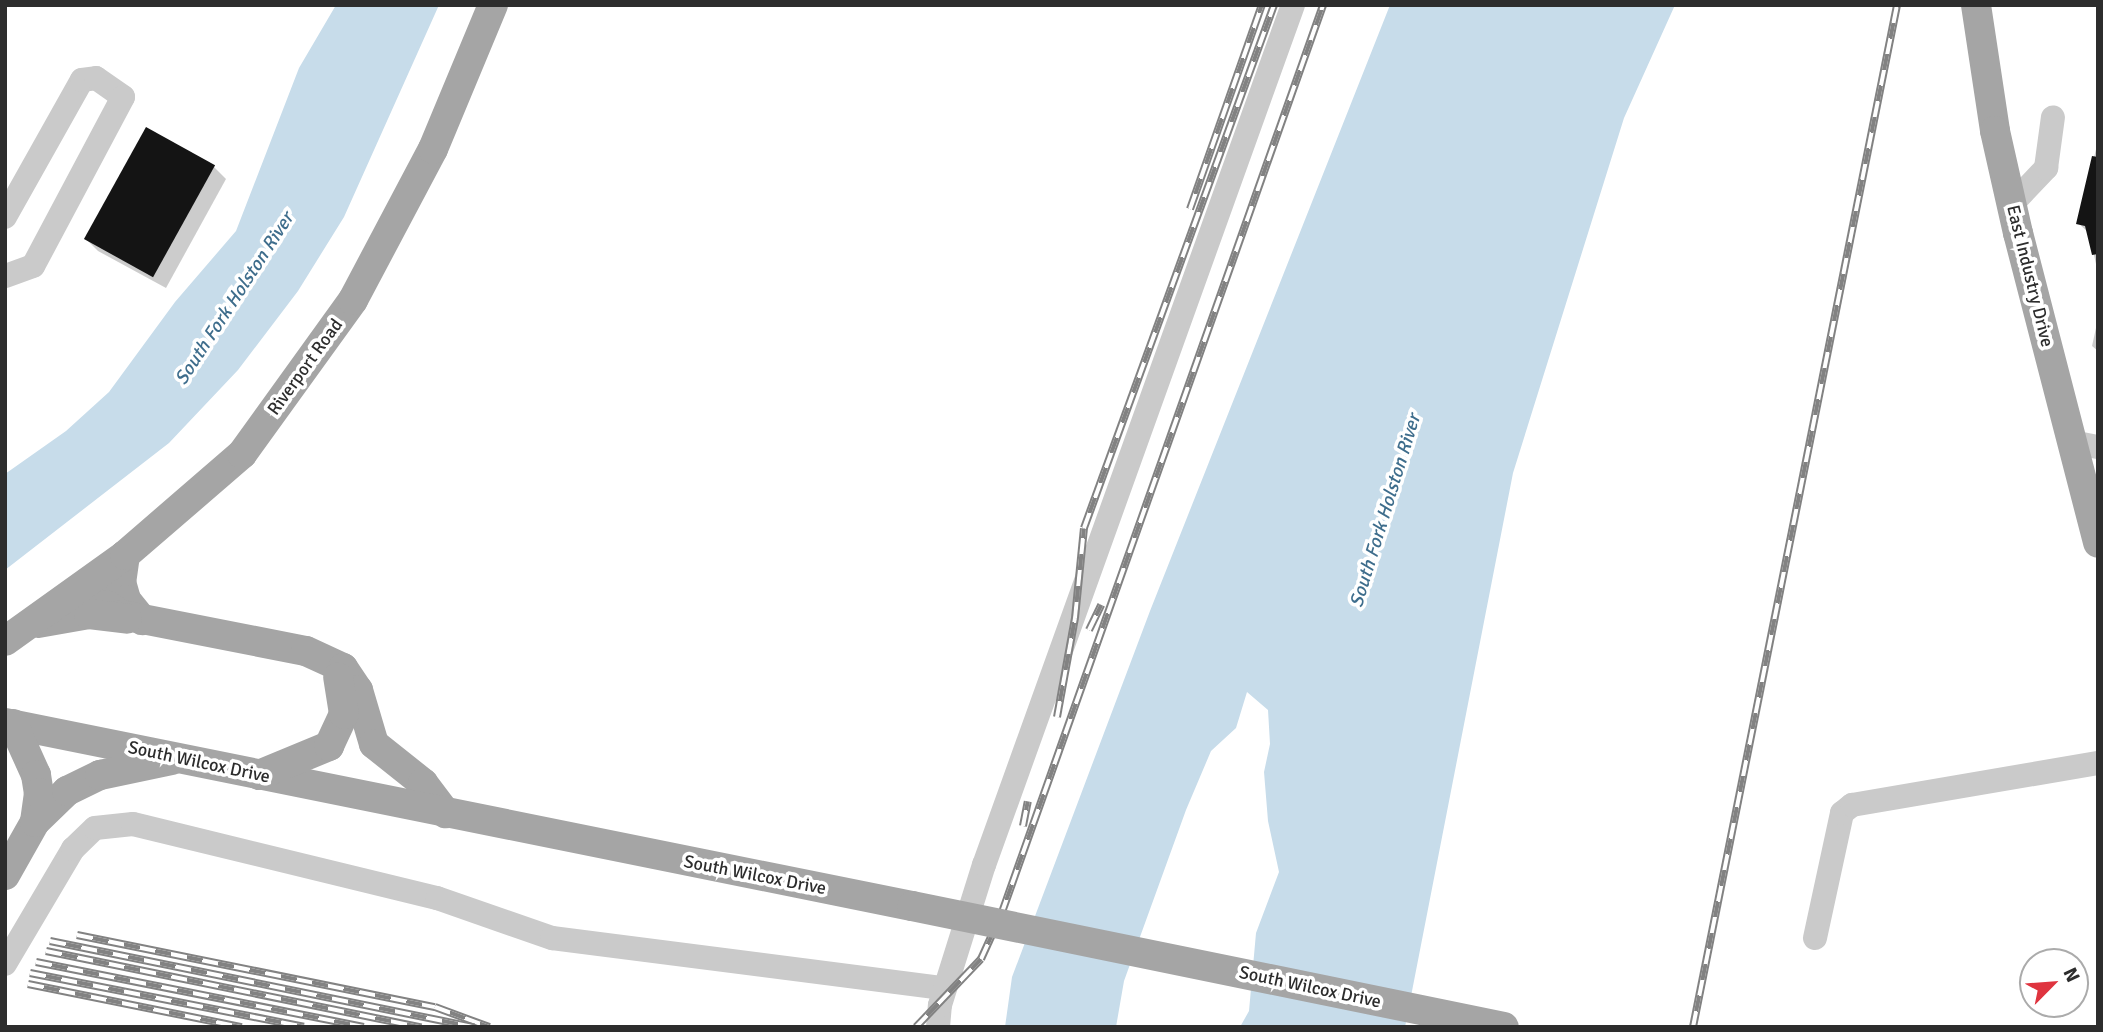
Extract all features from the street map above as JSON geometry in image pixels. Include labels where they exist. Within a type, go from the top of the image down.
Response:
[{"type":"main road","name":"Riverport Road","points":[[13,635],[125,555],[242,454],[353,300],[433,149],[493,5]]},
{"type":"main road","name":"East Industry Drive","points":[[1976,5],[1980,44],[2012,204],[2085,444],[2098,543]]},
{"type":"main road","points":[[125,555],[121,582],[126,600],[142,620]]},
{"type":"main road","points":[[87,583],[106,605],[142,620]]},
{"type":"main road","points":[[13,635],[63,616],[142,620],[306,651],[343,668],[358,690],[374,744],[423,783],[446,813]]},
{"type":"main road","points":[[258,775],[321,751],[339,732],[342,692],[333,663]]},
{"type":"main road","points":[[5,875],[39,793],[36,775],[9,724]]},
{"type":"main road","name":"South Wilcox Drive","points":[[9,724],[1504,1027]]},
{"type":"main road","points":[[21,840],[83,782],[179,758]]},
{"type":"lane","points":[[938,1027],[945,988],[984,865],[1293,5]]},
{"type":"lane","points":[[5,217],[82,80],[96,78],[123,97],[33,267],[5,276]]},
{"type":"lane","points":[[2012,204],[2046,168],[2053,117]]},
{"type":"lane","points":[[1815,938],[1842,813],[1852,805],[2098,763]]},
{"type":"lane","points":[[5,964],[79,842],[94,828],[132,824],[437,898],[552,938],[945,988]]},
{"type":"water","name":"South Fork Holston River","points":[[336,5],[439,5],[344,217],[298,291],[238,370],[169,443],[5,570],[5,474],[66,431],[109,392],[175,302],[236,231],[299,68]]},
{"type":"water","name":"South Fork Holston River","points":[[1390,5],[1675,5],[1624,118],[1513,473],[1405,1027],[1240,1027],[1249,1011],[1256,933],[1279,872],[1268,821],[1264,772],[1270,744],[1268,710],[1247,692],[1236,728],[1211,751],[1186,810],[1124,981],[1116,1027],[1005,1027],[1012,977],[1150,611]]},
{"type":"building","points":[[146,127],[215,165],[153,277],[84,239]]},
{"type":"building","points":[[2092,156],[2098,157],[2098,254],[2092,255],[2085,226],[2076,224]]},
{"type":"railway","points":[[1190,209],[1262,5]]},
{"type":"railway","points":[[1057,717],[1075,618],[1084,528],[1274,5]]},
{"type":"railway","points":[[916,1027],[981,959],[1001,915],[1323,5]]},
{"type":"railway","points":[[1693,1027],[1897,5]]},
{"type":"railway","points":[[1089,630],[1101,605]]},
{"type":"railway","points":[[1023,826],[1028,801]]},
{"type":"railway","points":[[77,935],[435,1007],[489,1027]]},
{"type":"railway","points":[[50,941],[474,1027]]},
{"type":"railway","points":[[46,951],[421,1027]]},
{"type":"railway","points":[[36,962],[364,1027]]},
{"type":"railway","points":[[30,973],[304,1027]]},
{"type":"railway","points":[[28,984],[242,1027]]}]
